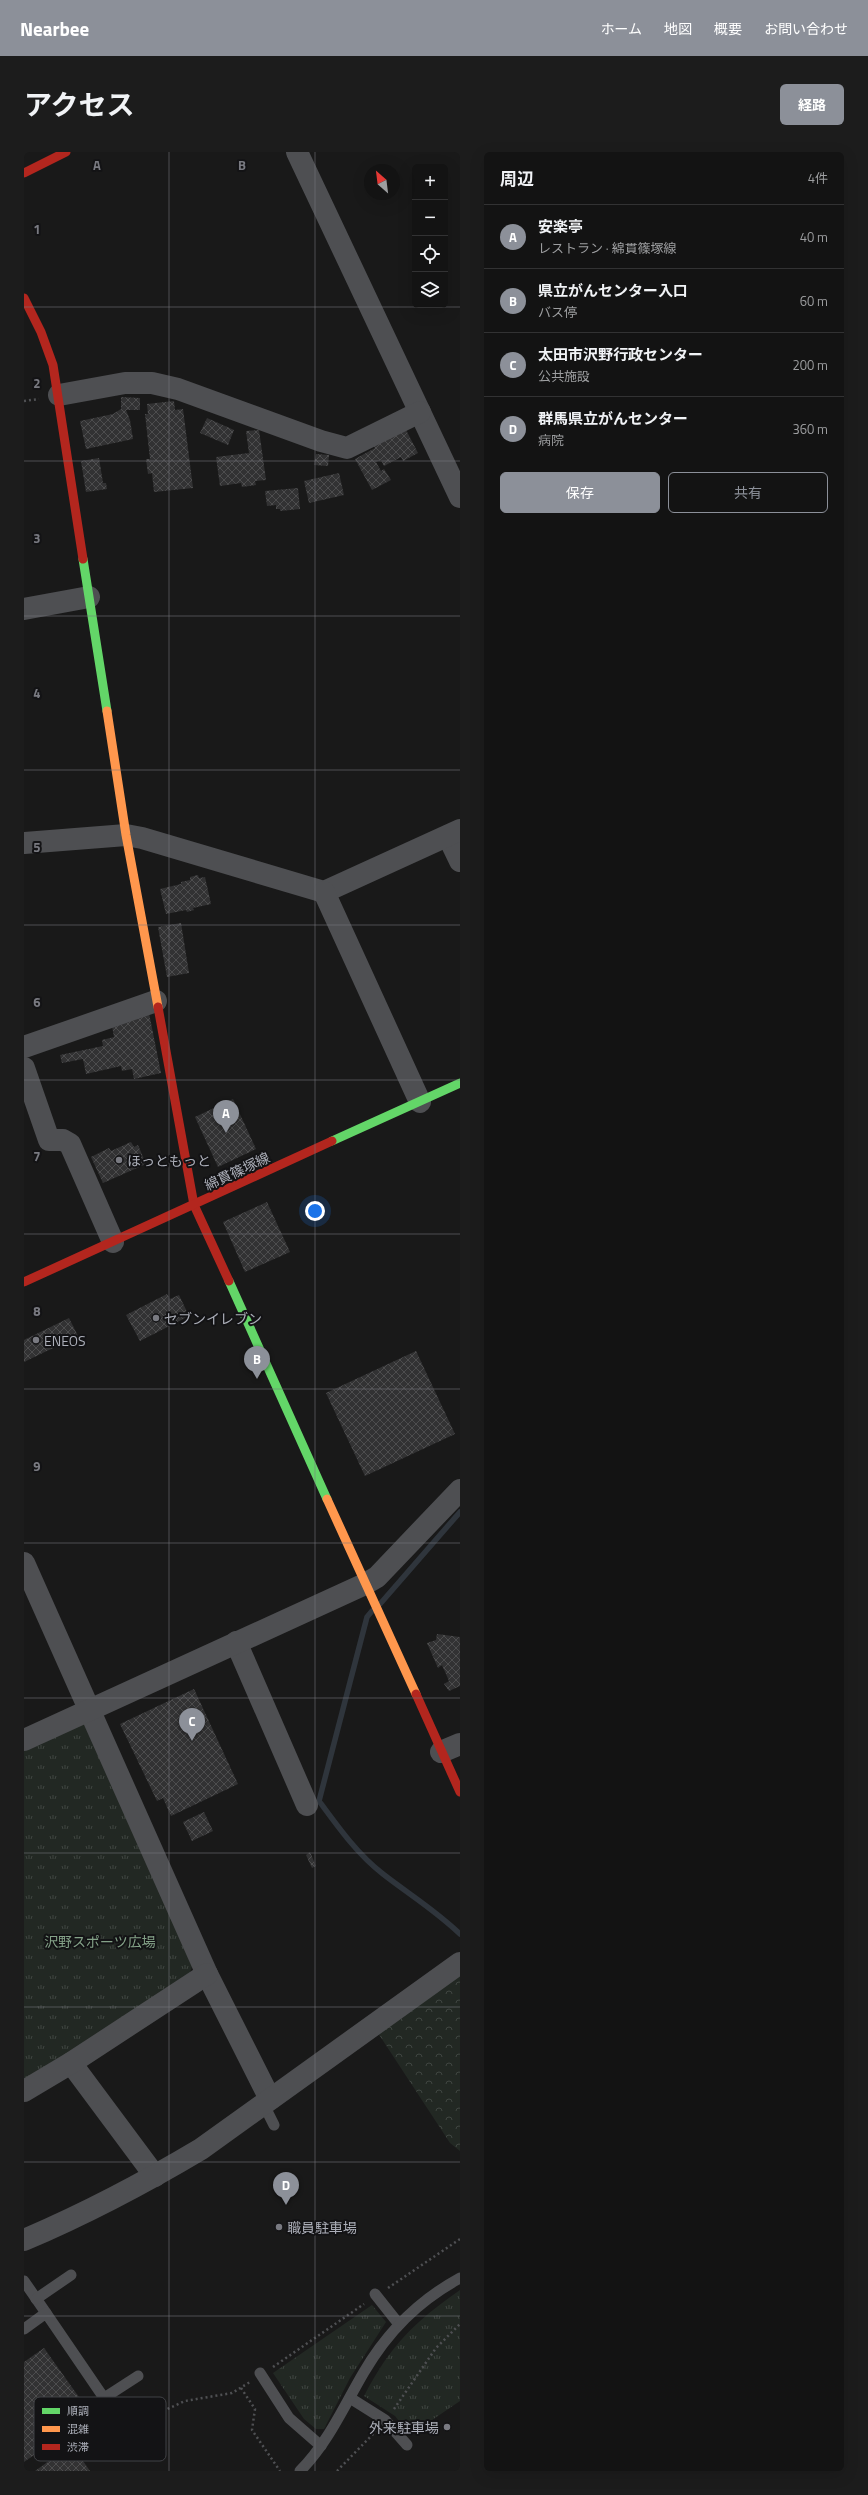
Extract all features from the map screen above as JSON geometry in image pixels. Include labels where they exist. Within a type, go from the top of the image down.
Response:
[{"type":"street","points":[[24,173],[66,152]]},
{"type":"street","points":[[297,152],[460,497]]},
{"type":"street","points":[[24,298],[49,349],[59,395],[126,835],[194,1205],[365,1584],[451,1748],[460,1792]]},
{"type":"street","points":[[59,395],[126,383],[152,383],[178,389],[321,441],[347,448],[420,412]]},
{"type":"street","points":[[24,609],[89,597]]},
{"type":"street","points":[[24,842],[126,835],[142,838],[324,892],[454,833],[460,861]]},
{"type":"street","points":[[324,892],[420,1102]]},
{"type":"street","points":[[24,1047],[156,1001]]},
{"type":"street","points":[[24,1068],[50,1140],[63,1140],[70,1144],[113,1242]]},
{"type":"street","name":"綿貫篠塚線","points":[[24,1282],[460,1083]]},
{"type":"street","points":[[24,1740],[365,1584],[377,1577],[460,1490]]},
{"type":"street","points":[[24,1563],[207,1974],[270,2099]]},
{"type":"street","points":[[236,1642],[308,1805]]},
{"type":"street","points":[[24,2240],[155,2176],[201,2150],[460,1963]]},
{"type":"street","points":[[24,2090],[71,2063],[207,1974]]},
{"type":"street","points":[[71,2063],[155,2176]]},
{"type":"lane","points":[[270,2099],[266,2109],[274,2125]]},
{"type":"lane","points":[[36,2299],[71,2275]]},
{"type":"lane","points":[[300,2471],[321,2446],[381,2345],[398,2323],[420,2303],[460,2278]]},
{"type":"lane","points":[[24,2281],[103,2397]]},
{"type":"lane","points":[[376,2295],[398,2323]]},
{"type":"lane","points":[[24,2329],[46,2313]]},
{"type":"lane","points":[[261,2374],[289,2418],[321,2446]]},
{"type":"lane","points":[[106,2397],[138,2376]]},
{"type":"lane","points":[[350,2398],[385,2420],[407,2445]]},
{"type":"path","points":[[166,2410],[185,2401],[232,2393],[241,2388],[460,2239]]},
{"type":"path","points":[[338,2471],[385,2420],[436,2348],[460,2324]]},
{"type":"path","points":[[241,2388],[256,2409],[252,2430],[280,2471]]},
{"type":"green space","name":"沢野スポーツ広場","points":[[81,1717],[193,1964],[189,1975],[24,2081],[24,1744]]},
{"type":"green space","points":[[460,1970],[460,2151],[450,2143],[376,2030]]},
{"type":"green space","points":[[460,2290],[460,2401],[410,2435],[395,2416],[364,2396],[384,2363],[404,2336],[429,2313]]},
{"type":"green space","points":[[372,2305],[386,2322],[350,2378],[324,2429],[316,2429],[304,2419],[273,2373]]},
{"type":"building","points":[[121,397],[140,398],[140,410],[126,410],[130,420],[133,439],[86,449],[80,421],[113,414],[121,409]]},
{"type":"building","points":[[174,401],[175,410],[183,409],[193,488],[154,492],[152,473],[148,474],[146,459],[150,459],[145,414],[148,414],[147,404]]},
{"type":"building","points":[[207,418],[234,430],[228,445],[200,433]]},
{"type":"building","points":[[405,428],[418,453],[403,461],[401,457],[384,466],[381,460],[376,462],[381,471],[384,469],[391,480],[372,490],[355,459],[375,448],[373,445]]},
{"type":"building","points":[[259,430],[266,480],[255,481],[256,485],[242,487],[241,483],[220,486],[216,457],[249,453],[246,431]]},
{"type":"building","points":[[316,454],[329,455],[328,466],[314,465]]},
{"type":"building","points":[[99,458],[103,483],[106,483],[107,489],[86,492],[81,461]]},
{"type":"building","points":[[339,473],[344,495],[309,503],[304,481]]},
{"type":"building","points":[[298,488],[300,509],[280,511],[280,509],[276,509],[276,505],[267,506],[265,491]]},
{"type":"building","points":[[198,875],[199,878],[205,877],[211,904],[193,908],[194,910],[187,912],[186,910],[166,914],[160,889],[181,884],[181,882],[190,880],[190,877]]},
{"type":"building","points":[[181,923],[189,973],[167,977],[158,927]]},
{"type":"building","points":[[149,1013],[161,1073],[134,1079],[132,1069],[122,1071],[121,1066],[86,1074],[83,1059],[62,1063],[60,1055],[103,1046],[102,1040],[114,1037],[111,1021]]},
{"type":"building","points":[[233,1099],[256,1149],[218,1167],[195,1117]]},
{"type":"building","name":"ほっともっと","points":[[131,1142],[134,1147],[138,1145],[146,1164],[103,1183],[91,1157],[109,1148],[111,1151]]},
{"type":"building","points":[[267,1202],[290,1252],[245,1272],[223,1222]]},
{"type":"building","points":[[167,1294],[170,1299],[179,1295],[189,1316],[140,1341],[126,1315]]},
{"type":"building","points":[[69,1318],[78,1336],[24,1362],[24,1340]]},
{"type":"building","points":[[416,1351],[455,1434],[365,1476],[326,1393]]},
{"type":"building","points":[[437,1634],[460,1637],[460,1686],[449,1691],[444,1684],[449,1681],[442,1665],[438,1668],[427,1643],[436,1640]]},
{"type":"building","points":[[194,1689],[238,1784],[171,1816],[163,1798],[157,1801],[120,1724]]},
{"type":"building","points":[[204,1812],[213,1831],[192,1841],[183,1822]]},
{"type":"building","points":[[310,1852],[316,1866],[312,1868],[306,1855]]},
{"type":"building","points":[[44,2348],[79,2397],[34,2397],[34,2455],[24,2462],[24,2362]]},
{"type":"building","points":[[49,2461],[83,2461],[90,2471],[35,2471]]},
{"type":"waterway","points":[[380,1604],[460,1512]]},
{"type":"waterway","points":[[372,1611],[367,1617],[319,1801],[365,1858],[393,1882],[451,1925],[460,1934]]},
{"type":"traffic: fast","points":[[83,559],[107,711]]},
{"type":"traffic: fast","points":[[332,1141],[460,1083]]},
{"type":"traffic: fast","points":[[229,1281],[327,1499]]},
{"type":"traffic: slow","points":[[107,711],[126,835],[158,1007]]},
{"type":"traffic: slow","points":[[327,1499],[416,1694]]},
{"type":"traffic: jam","points":[[24,173],[66,152]]},
{"type":"traffic: jam","points":[[24,298],[41,332],[53,365],[83,559]]},
{"type":"traffic: jam","points":[[158,1007],[194,1205],[229,1281]]},
{"type":"traffic: jam","points":[[24,1282],[332,1141]]},
{"type":"traffic: jam","points":[[416,1694],[460,1792]]},
{"type":"place","name":"安楽亭","points":[[226,1133]]},
{"type":"place","name":"ほっともっと","points":[[119,1160]]},
{"type":"place","name":"セブンイレブン","points":[[156,1318]]},
{"type":"place","name":"ENEOS","points":[[36,1340]]},
{"type":"place","name":"県立がんセンター入口","points":[[257,1379]]},
{"type":"place","name":"太田市沢野行政センター","points":[[192,1741]]},
{"type":"place","name":"群馬県立がんセンター","points":[[286,2205]]},
{"type":"place","name":"職員駐車場","points":[[279,2227]]},
{"type":"place","name":"外来駐車場","points":[[447,2427]]}]
